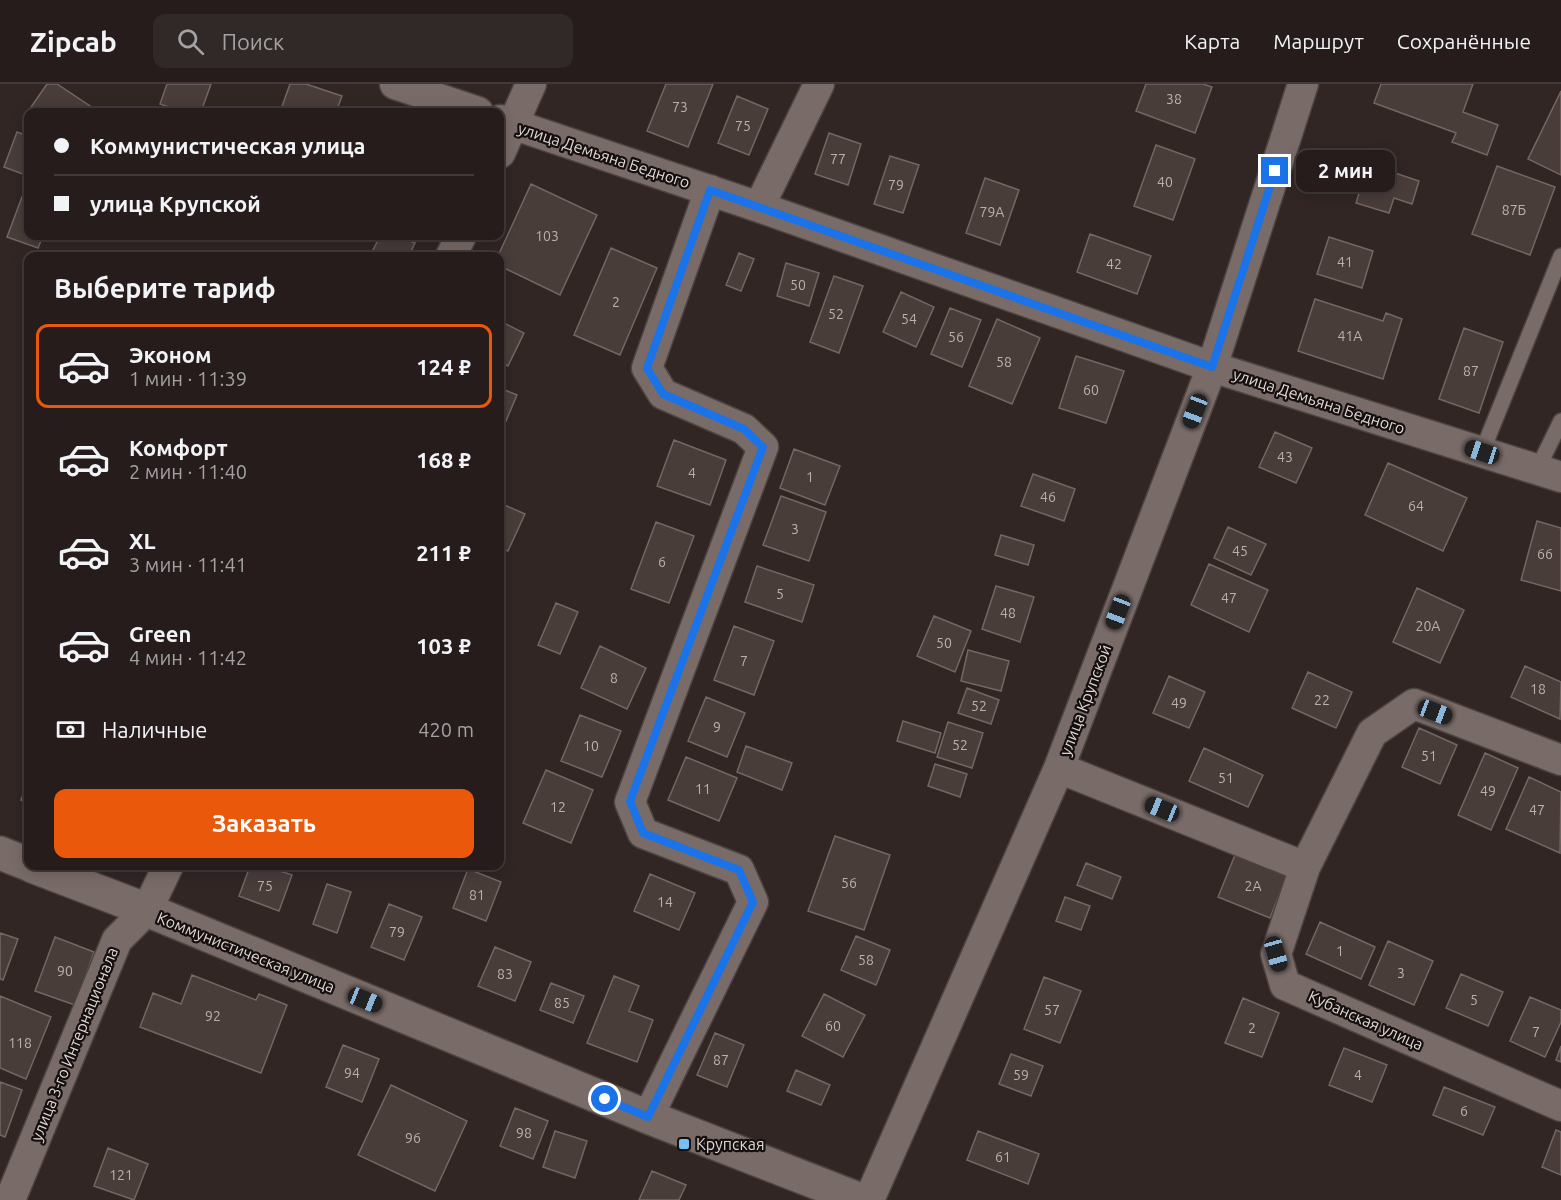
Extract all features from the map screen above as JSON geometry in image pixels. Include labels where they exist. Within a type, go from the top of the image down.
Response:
[{"type":"main road","name":"Коммунистическая улица","points":[[0,853],[24,863]]},
{"type":"main road","name":"Коммунистическая улица","points":[[43,870],[147,910],[648,1117],[861,1200]]},
{"type":"street","points":[[395,84],[466,108]]},
{"type":"street","points":[[506,122],[531,84]]},
{"type":"street","points":[[759,207],[819,84]]},
{"type":"street","name":"улица Крупской","points":[[869,1200],[1059,768],[1212,367],[1303,84]]},
{"type":"street","name":"улица Демьяна Бедного","points":[[506,122],[759,207],[1212,367],[1549,473]]},
{"type":"street","points":[[648,1117],[753,902],[739,870],[643,833],[630,801],[763,447],[744,429],[663,394],[647,368],[710,190]]},
{"type":"street","name":"Кубанская улица","points":[[1561,760],[1414,704],[1372,733],[1305,867],[1276,954],[1285,985],[1561,1106]]},
{"type":"street","points":[[1059,768],[1305,867]]},
{"type":"street","name":"улица 3-го Интернационала","points":[[10,1200],[117,940],[147,910],[166,870]]},
{"type":"lane","points":[[1482,452],[1561,256]]},
{"type":"lane","points":[[1549,473],[1561,421]]},
{"type":"building","points":[[47,84],[57,84],[90,106],[89,108],[30,108]]},
{"type":"building","points":[[167,84],[211,84],[202,108],[172,108],[160,104]]},
{"type":"building","points":[[290,84],[306,84],[342,96],[338,108],[281,108]]},
{"type":"building","points":[[666,84],[713,84],[688,147],[647,131]]},
{"type":"building","points":[[1146,84],[1203,84],[1212,87],[1195,133],[1136,111]]},
{"type":"building","points":[[1381,84],[1473,84],[1463,112],[1498,125],[1487,155],[1452,142],[1456,133],[1374,103]]},
{"type":"building","points":[[1561,91],[1561,175],[1528,159]]},
{"type":"building","points":[[737,96],[768,109],[749,155],[718,143]]},
{"type":"building","points":[[17,132],[24,135],[24,174],[4,167]]},
{"type":"building","points":[[829,133],[861,144],[848,185],[815,174]]},
{"type":"building","points":[[1156,145],[1195,159],[1173,220],[1134,206]]},
{"type":"building","points":[[890,156],[919,165],[903,213],[874,204]]},
{"type":"building","points":[[1368,164],[1419,181],[1412,204],[1394,198],[1389,213],[1356,203]]},
{"type":"building","points":[[1497,166],[1555,187],[1530,255],[1472,234]]},
{"type":"building","points":[[985,178],[1019,190],[1000,245],[966,233]]},
{"type":"building","points":[[531,184],[597,215],[560,295],[504,268],[504,252],[500,252]]},
{"type":"building","points":[[22,197],[24,198],[24,240],[41,240],[38,248],[7,237]]},
{"type":"building","points":[[1090,234],[1151,256],[1137,294],[1077,272]]},
{"type":"building","points":[[1329,237],[1373,251],[1362,288],[1317,274]]},
{"type":"building","points":[[378,240],[408,240],[415,243],[411,252],[372,252]]},
{"type":"building","points":[[611,248],[657,268],[620,355],[574,335]]},
{"type":"building","points":[[739,253],[754,259],[741,291],[726,285]]},
{"type":"building","points":[[786,263],[819,273],[809,306],[777,296]]},
{"type":"building","points":[[834,276],[863,286],[839,353],[810,342]]},
{"type":"building","points":[[901,292],[934,307],[916,347],[883,332]]},
{"type":"building","points":[[1315,299],[1383,321],[1386,313],[1402,319],[1383,379],[1298,351]]},
{"type":"building","points":[[950,308],[981,320],[962,367],[931,354]]},
{"type":"building","points":[[997,319],[1040,338],[1012,404],[969,386]]},
{"type":"building","points":[[504,323],[524,333],[508,366],[504,364]]},
{"type":"building","points":[[1464,328],[1503,342],[1479,413],[1439,399]]},
{"type":"building","points":[[1076,356],[1124,371],[1106,423],[1059,408]]},
{"type":"building","points":[[504,390],[517,395],[504,426]]},
{"type":"building","points":[[1275,432],[1312,448],[1296,483],[1259,467]]},
{"type":"building","points":[[674,440],[726,460],[710,505],[657,486]]},
{"type":"building","points":[[794,449],[840,466],[825,505],[780,488]]},
{"type":"building","points":[[1388,463],[1467,498],[1443,551],[1365,515]]},
{"type":"building","points":[[1033,474],[1075,489],[1064,521],[1021,506]]},
{"type":"building","points":[[781,496],[826,512],[809,561],[763,545]]},
{"type":"building","points":[[504,505],[525,514],[508,551],[504,550]]},
{"type":"building","points":[[1537,521],[1561,528],[1561,591],[1521,580]]},
{"type":"building","points":[[656,522],[694,536],[669,603],[631,589]]},
{"type":"building","points":[[1228,527],[1266,544],[1251,575],[1214,558]]},
{"type":"building","points":[[1001,535],[1034,545],[1028,565],[995,555]]},
{"type":"building","points":[[1209,564],[1268,590],[1249,632],[1191,605]]},
{"type":"building","points":[[757,566],[814,585],[802,622],[745,602]]},
{"type":"building","points":[[996,586],[1034,597],[1020,642],[982,629]]},
{"type":"building","points":[[1417,588],[1464,610],[1440,663],[1393,642]]},
{"type":"building","points":[[556,603],[578,612],[560,654],[538,645]]},
{"type":"building","points":[[934,616],[971,631],[955,672],[917,656]]},
{"type":"building","points":[[734,626],[774,641],[754,695],[714,680]]},
{"type":"building","points":[[600,646],[646,668],[627,709],[581,688]]},
{"type":"building","points":[[968,650],[1009,661],[1001,691],[961,681]]},
{"type":"building","points":[[1525,666],[1561,682],[1560,719],[1511,697]]},
{"type":"building","points":[[1308,672],[1352,692],[1336,728],[1292,708]]},
{"type":"building","points":[[1169,676],[1205,692],[1189,728],[1153,713]]},
{"type":"building","points":[[967,688],[999,700],[991,724],[958,713]]},
{"type":"building","points":[[706,697],[745,713],[727,757],[688,741]]},
{"type":"building","points":[[580,715],[621,731],[602,777],[561,761]]},
{"type":"building","points":[[903,721],[941,733],[935,753],[897,741]]},
{"type":"building","points":[[948,722],[983,733],[972,768],[937,757]]},
{"type":"building","points":[[1419,728],[1457,745],[1440,784],[1402,767]]},
{"type":"building","points":[[746,746],[792,763],[782,790],[737,772]]},
{"type":"building","points":[[1204,748],[1263,775],[1248,807],[1189,781]]},
{"type":"building","points":[[1485,753],[1518,768],[1491,830],[1458,815]]},
{"type":"building","points":[[686,757],[737,778],[719,821],[668,800]]},
{"type":"building","points":[[935,764],[967,774],[960,797],[928,786]]},
{"type":"building","points":[[546,770],[593,790],[571,843],[523,823]]},
{"type":"building","points":[[1529,777],[1561,792],[1560,853],[1506,829]]},
{"type":"building","points":[[835,836],[890,855],[864,930],[808,911]]},
{"type":"building","points":[[1235,855],[1287,875],[1270,918],[1218,897]]},
{"type":"building","points":[[1086,863],[1121,877],[1112,899],[1077,885]]},
{"type":"building","points":[[249,870],[277,870],[292,875],[279,911],[239,896]]},
{"type":"building","points":[[468,870],[501,882],[486,921],[453,908]]},
{"type":"building","points":[[650,874],[695,893],[679,930],[634,911]]},
{"type":"building","points":[[327,884],[351,892],[337,933],[313,924]]},
{"type":"building","points":[[1065,897],[1090,906],[1081,930],[1056,921]]},
{"type":"building","points":[[389,904],[422,917],[404,960],[371,947]]},
{"type":"building","points":[[1320,922],[1375,947],[1361,979],[1306,954]]},
{"type":"building","points":[[0,933],[18,939],[3,980],[0,979]]},
{"type":"building","points":[[856,936],[890,950],[876,985],[841,970]]},
{"type":"building","points":[[55,937],[94,952],[75,1005],[35,991]]},
{"type":"building","points":[[1388,941],[1433,961],[1414,1005],[1369,985]]},
{"type":"building","points":[[495,947],[531,962],[515,1001],[478,986]]},
{"type":"building","points":[[1461,974],[1503,992],[1488,1026],[1446,1008]]},
{"type":"building","points":[[192,975],[256,1000],[259,994],[287,1005],[261,1073],[140,1027],[153,993],[181,1004]]},
{"type":"building","points":[[614,976],[639,986],[629,1011],[653,1020],[637,1062],[587,1043]]},
{"type":"building","points":[[1044,977],[1081,991],[1060,1043],[1024,1029]]},
{"type":"building","points":[[551,983],[584,996],[573,1023],[540,1010]]},
{"type":"building","points":[[824,994],[865,1015],[843,1057],[802,1036]]},
{"type":"building","points":[[0,996],[51,1017],[26,1079],[0,1068]]},
{"type":"building","points":[[1530,997],[1561,1010],[1561,1022],[1545,1057],[1510,1041]]},
{"type":"building","points":[[1243,998],[1279,1013],[1262,1057],[1225,1043]]},
{"type":"building","points":[[715,1033],[744,1045],[727,1087],[697,1075]]},
{"type":"building","points":[[343,1045],[379,1059],[362,1102],[326,1087]]},
{"type":"building","points":[[1561,1046],[1561,1062],[1556,1060]]},
{"type":"building","points":[[1344,1048],[1387,1065],[1372,1102],[1329,1085]]},
{"type":"building","points":[[1011,1054],[1043,1066],[1031,1096],[999,1084]]},
{"type":"building","points":[[796,1070],[830,1085],[821,1105],[787,1091]]},
{"type":"building","points":[[0,1082],[22,1090],[5,1137],[0,1135]]},
{"type":"building","points":[[391,1085],[467,1121],[435,1191],[358,1155]]},
{"type":"building","points":[[1444,1087],[1495,1107],[1483,1135],[1433,1115]]},
{"type":"building","points":[[515,1108],[548,1121],[533,1159],[500,1146]]},
{"type":"building","points":[[1556,1130],[1561,1132],[1561,1175],[1542,1167]]},
{"type":"building","points":[[555,1131],[587,1141],[575,1178],[543,1167]]},
{"type":"building","points":[[978,1131],[1039,1154],[1028,1184],[967,1160]]},
{"type":"building","points":[[108,1148],[148,1164],[134,1200],[94,1186]]},
{"type":"building","points":[[652,1171],[686,1185],[679,1200],[639,1200]]},
{"type":"place","name":"Крупская","points":[[684,1144]]},
{"type":"route","points":[[605,1099],[648,1117],[753,902],[739,870],[643,833],[630,801],[763,447],[744,429],[663,394],[647,368],[710,190],[1212,367],[1275,171]]}]
